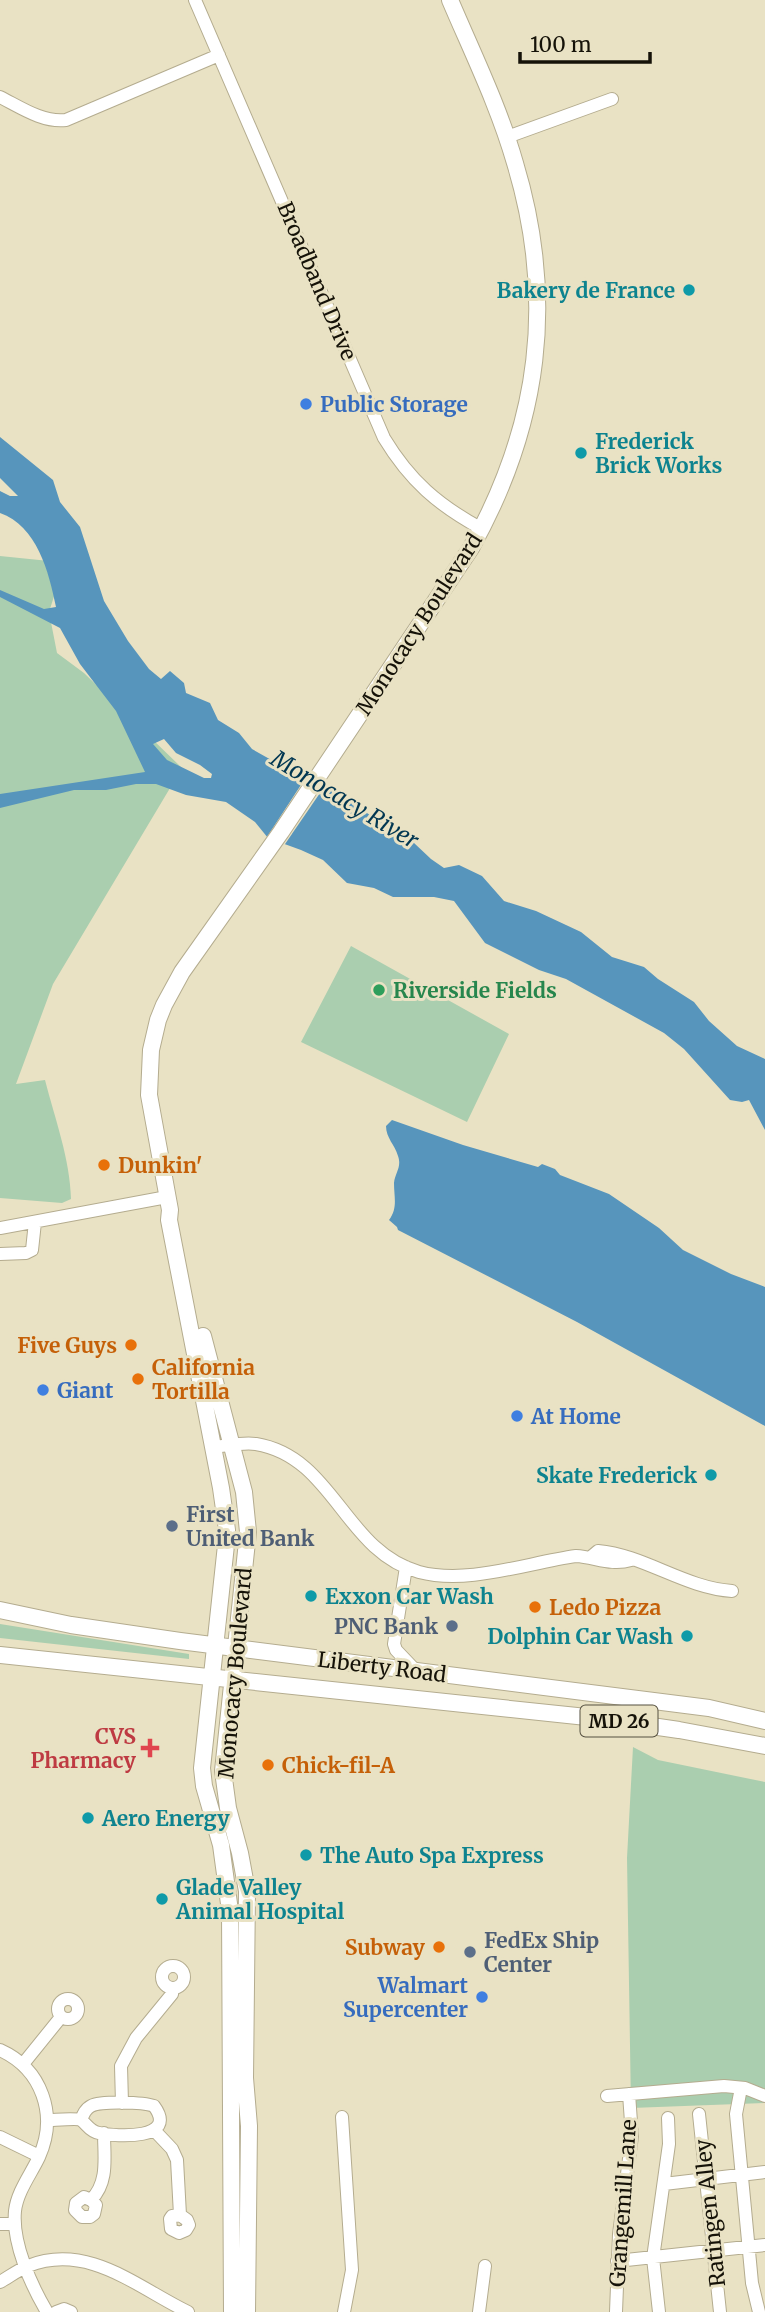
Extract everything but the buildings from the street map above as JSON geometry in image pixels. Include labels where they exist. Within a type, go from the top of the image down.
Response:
[{"type":"main road","name":"Monocacy Boulevard","points":[[232,2312],[230,1911],[221,1845],[204,1786],[202,1768],[227,1530],[169,1220],[169,1203],[149,1095],[151,1050],[158,1020],[182,972],[456,573],[501,490],[516,449],[531,385],[537,341],[536,257],[523,192],[507,137],[450,0]]},
{"type":"main road","name":"Monocacy Boulevard","points":[[169,1203],[177,1217],[204,1345],[244,1492],[248,1532],[223,1771],[228,1808],[247,1891],[247,2312]]},
{"type":"main road","name":"Liberty Road","points":[[0,1610],[80,1626],[215,1646],[709,1708],[765,1721]]},
{"type":"main road","name":"Liberty Road","points":[[0,1655],[639,1724],[765,1746]]},
{"type":"main road","points":[[709,1708],[722,1703],[765,1709]]},
{"type":"street","name":"Broadband Drive","points":[[195,0],[384,438],[415,481],[439,503],[482,529]]},
{"type":"street","points":[[0,97],[46,119],[66,120],[219,55]]},
{"type":"street","points":[[507,137],[612,99]]},
{"type":"street","points":[[0,1228],[169,1203]]},
{"type":"street","points":[[0,1254],[26,1253],[32,1250],[35,1222]]},
{"type":"street","points":[[213,1447],[251,1444],[267,1447],[302,1465],[323,1484],[369,1544],[391,1561],[406,1567],[448,1577],[576,1556],[592,1556],[597,1560],[621,1563],[631,1560],[644,1563],[701,1586],[732,1591]]},
{"type":"street","points":[[406,1567],[394,1644],[396,1650],[416,1671]]},
{"type":"street","points":[[122,2103],[121,2066],[136,2038],[172,1994],[173,1988]]},
{"type":"street","points":[[23,2064],[61,2017]]},
{"type":"street","points":[[0,2050],[23,2064],[43,2092],[47,2132],[39,2156],[20,2195],[15,2224],[25,2267],[47,2312]]},
{"type":"street","points":[[607,2096],[724,2086],[765,2096]]},
{"type":"street","points":[[741,2088],[736,2114],[752,2283],[759,2312]]},
{"type":"street","name":"Grangemill Lane","points":[[616,2312],[617,2261],[632,2136],[629,2094]]},
{"type":"street","points":[[47,2120],[81,2120],[91,2130],[140,2134],[154,2130],[160,2123],[160,2117],[154,2106],[122,2103],[90,2107],[81,2120]]},
{"type":"street","name":"Ratingen Alley","points":[[699,2114],[720,2312]]},
{"type":"street","points":[[342,2117],[352,2270],[344,2312]]},
{"type":"street","points":[[659,2312],[653,2258],[669,2144],[668,2118]]},
{"type":"street","points":[[154,2130],[172,2149],[177,2160],[180,2214]]},
{"type":"street","points":[[91,2200],[99,2193],[105,2177],[104,2133]]},
{"type":"street","points":[[0,2137],[39,2156]]},
{"type":"street","points":[[663,2184],[765,2172]]},
{"type":"street","points":[[0,2224],[15,2224]]},
{"type":"street","points":[[617,2261],[765,2245]]},
{"type":"street","points":[[0,2282],[25,2267],[42,2261],[99,2264],[188,2312]]},
{"type":"street","points":[[479,2312],[485,2266]]},
{"type":"street","points":[[56,2312],[64,2309],[71,2312]]},
{"type":"green space","points":[[0,556],[49,561],[57,587],[49,612],[57,653],[84,673],[182,768],[53,984],[16,1084],[45,1080],[65,1154],[70,1184],[71,1199],[62,1203],[0,1198]]},
{"type":"green space","name":"Riverside Fields","points":[[351,946],[509,1034],[467,1122],[301,1042]]},
{"type":"green space","points":[[0,1624],[189,1654],[189,1659],[0,1638]]},
{"type":"green space","points":[[633,1747],[658,1760],[765,1782],[765,2103],[631,2108],[627,1858]]},
{"type":"water","points":[[0,437],[53,480],[60,502],[80,527],[104,601],[149,669],[161,679],[170,671],[184,683],[186,693],[210,703],[218,720],[239,733],[252,749],[282,766],[304,771],[386,825],[396,826],[444,868],[459,865],[482,876],[504,901],[536,911],[581,932],[612,957],[644,967],[694,1002],[709,1021],[737,1046],[765,1059],[765,1130],[749,1100],[730,1100],[684,1049],[664,1033],[566,979],[539,970],[485,943],[454,901],[434,897],[393,897],[374,888],[347,883],[323,860],[268,838],[255,822],[226,802],[186,795],[156,784],[136,784],[106,790],[74,790],[0,808],[0,794],[145,772],[116,711],[80,664],[60,628],[0,597],[0,590],[44,609],[56,607],[50,579],[32,539],[13,519],[0,513],[0,491],[10,496],[18,496],[0,478]],"holes":[[[164,739],[176,753],[200,765],[212,774],[211,778],[204,778],[167,760],[153,744]]]},
{"type":"water","points":[[392,1120],[463,1145],[538,1167],[542,1164],[555,1169],[560,1175],[609,1194],[659,1228],[683,1250],[731,1274],[765,1287],[765,1426],[577,1322],[398,1230],[389,1220],[395,1207],[394,1183],[399,1163],[397,1152],[386,1130]]},
{"type":"pier","points":[[310,771],[326,783],[320,793],[283,847],[267,842],[265,840]]},
{"type":"place","name":"Bakery de France","points":[[689,290]]},
{"type":"place","name":"Public Storage","points":[[306,404]]},
{"type":"place","name":"Frederick Brick Works","points":[[581,453]]},
{"type":"place","name":"Riverside Fields","points":[[379,990]]},
{"type":"place","name":"Dunkin'","points":[[104,1165]]},
{"type":"place","name":"Five Guys","points":[[131,1345]]},
{"type":"place","name":"California Tortilla","points":[[138,1379]]},
{"type":"place","name":"Giant","points":[[43,1390]]},
{"type":"place","name":"At Home","points":[[517,1416]]},
{"type":"place","name":"Skate Frederick","points":[[711,1475]]},
{"type":"place","name":"First United Bank","points":[[172,1526]]},
{"type":"place","name":"Exxon Car Wash","points":[[311,1596]]},
{"type":"place","name":"Ledo Pizza","points":[[535,1607]]},
{"type":"place","name":"PNC Bank","points":[[452,1626]]},
{"type":"place","name":"Dolphin Car Wash","points":[[687,1636]]},
{"type":"place","name":"CVS Pharmacy","points":[[150,1748]]},
{"type":"place","name":"Chick-fil-A","points":[[268,1765]]},
{"type":"place","name":"Aero Energy","points":[[88,1818]]},
{"type":"place","name":"The Auto Spa Express","points":[[306,1855]]},
{"type":"place","name":"Glade Valley Animal Hospital","points":[[162,1899]]},
{"type":"place","name":"Subway","points":[[439,1947]]},
{"type":"place","name":"FedEx Ship Center","points":[[470,1952]]},
{"type":"place","name":"Walmart Supercenter","points":[[482,1997]]},
{"type":"water label","name":"Monocacy River","points":[[345,799]]}]
